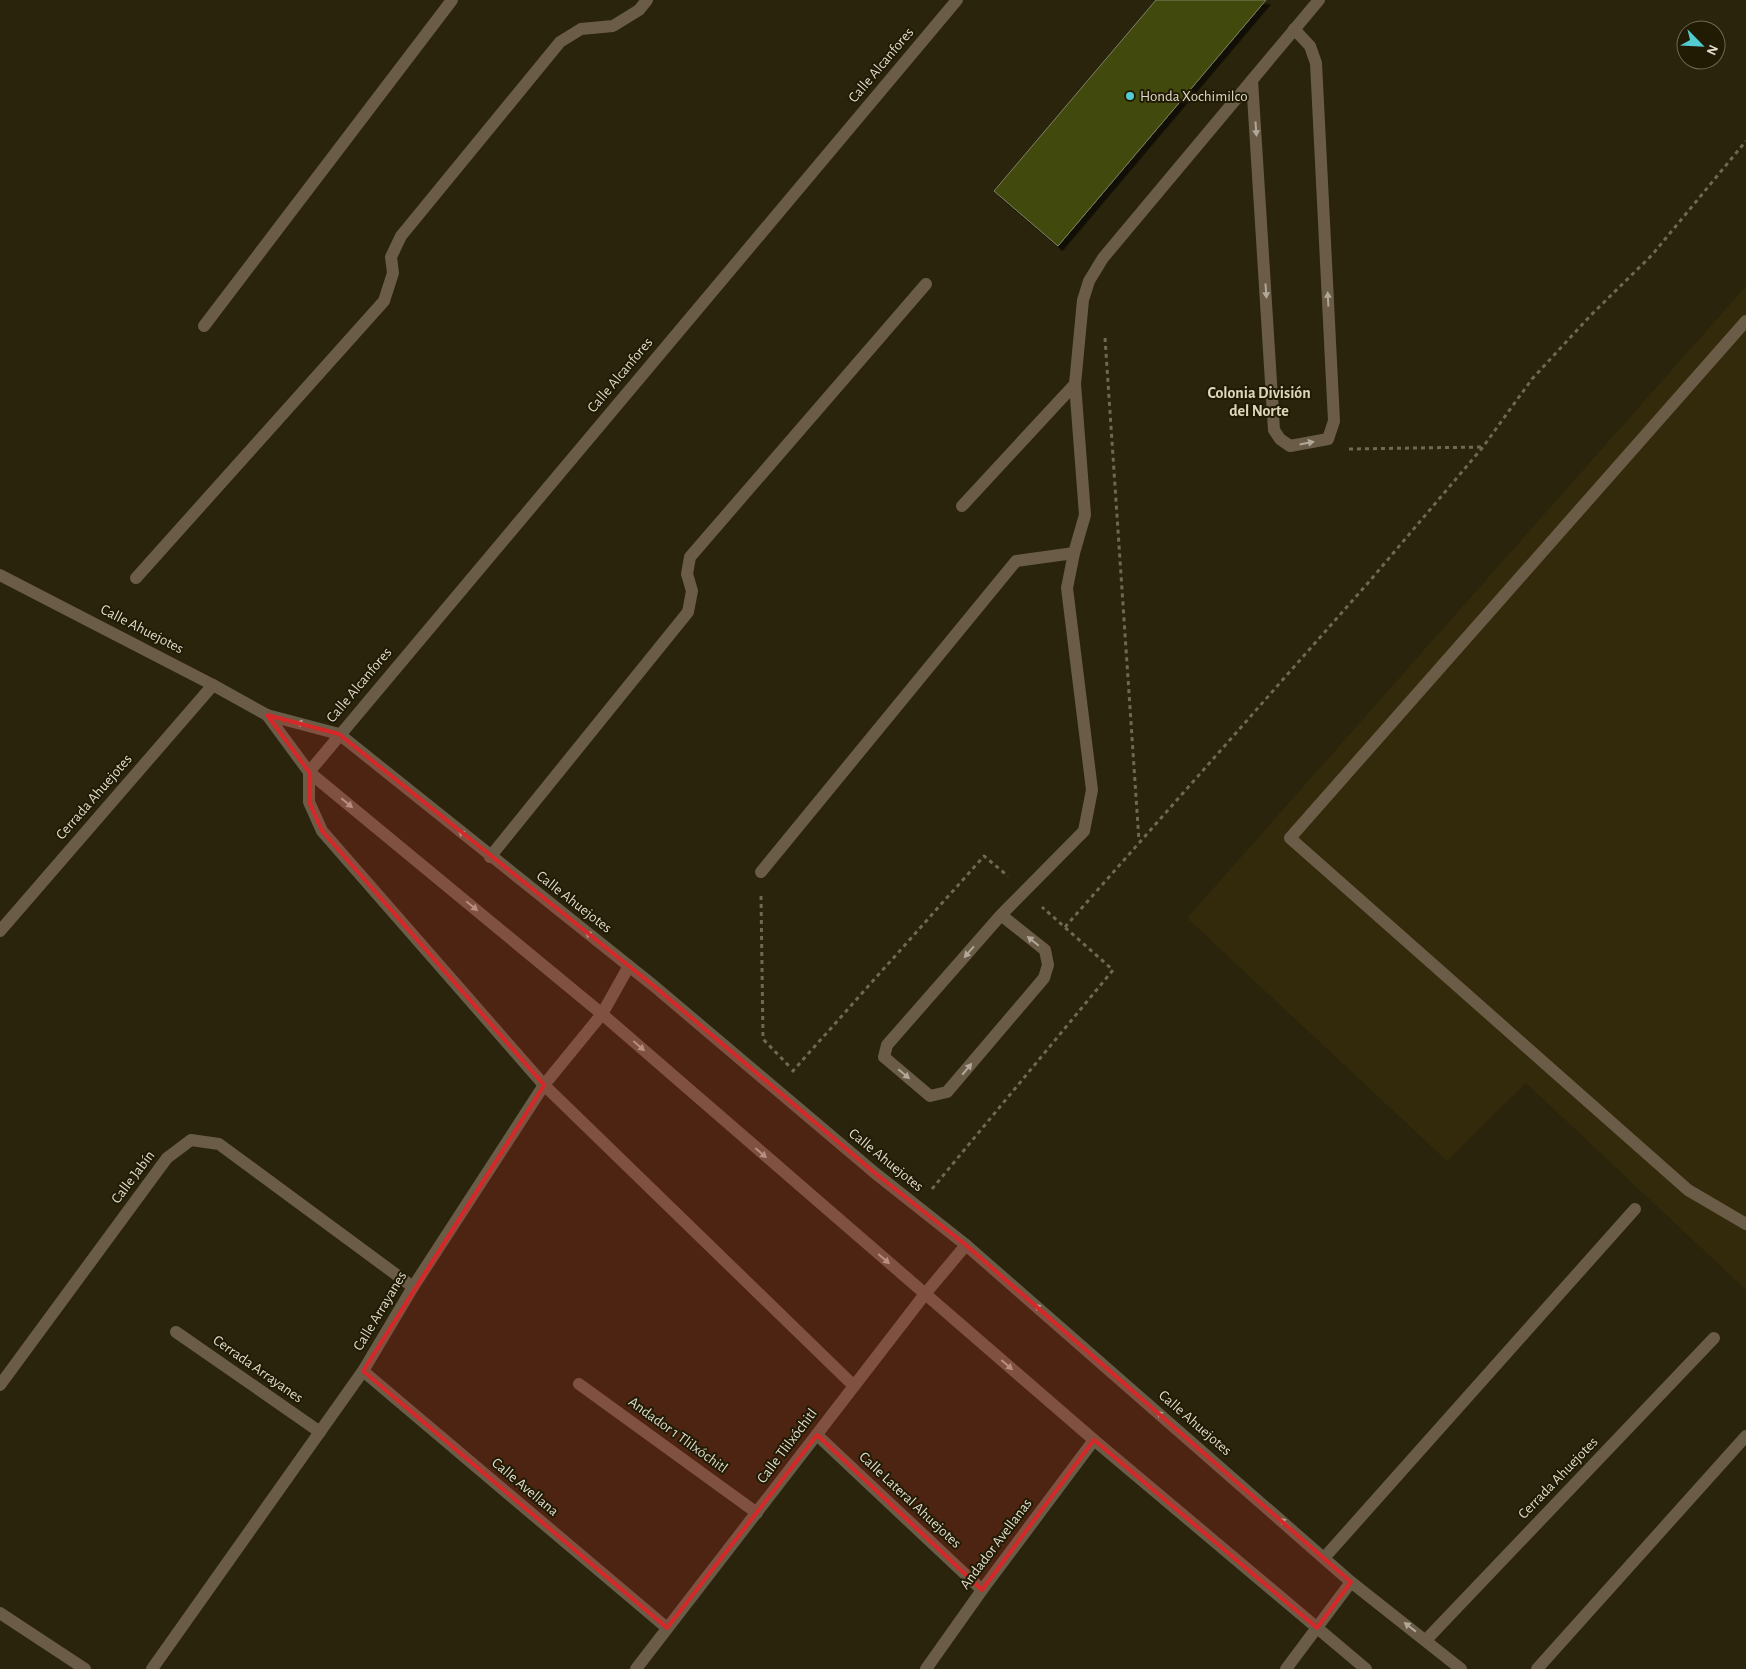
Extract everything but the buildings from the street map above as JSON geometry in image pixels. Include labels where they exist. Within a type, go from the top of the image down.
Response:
[{"type":"street","points":[[204,326],[452,0]]},
{"type":"street","points":[[136,578],[384,301],[393,273],[391,257],[401,236],[560,42],[581,30],[613,26],[638,10],[647,0]]},
{"type":"street","name":"Calle Alcanfores","points":[[309,772],[957,0]]},
{"type":"street","points":[[1001,915],[1044,950],[1048,965],[1044,978],[947,1092],[930,1096],[884,1057],[887,1045],[1001,915],[1084,831],[1092,790],[1067,588],[1074,553],[1086,515],[1075,384],[1083,300],[1089,281],[1103,258],[1319,0]]},
{"type":"street","points":[[1252,80],[1274,430],[1280,439],[1290,446],[1328,439],[1334,421],[1316,63],[1310,46],[1294,29]]},
{"type":"street","points":[[490,857],[688,612],[692,591],[687,574],[690,557],[926,284]]},
{"type":"street","points":[[1746,321],[1290,838],[1688,1190],[1746,1224]]},
{"type":"street","points":[[962,506],[1075,384]]},
{"type":"street","points":[[761,872],[1016,561],[1074,553]]},
{"type":"street","name":"Calle Ahuejotes","points":[[0,576],[213,684],[267,715],[339,734],[490,857],[630,966],[966,1245],[1351,1582],[1461,1669]]},
{"type":"street","name":"Cerrada Ahuejotes","points":[[0,931],[213,684]]},
{"type":"street","name":"Calle Ahuejotes","points":[[267,715],[309,772],[602,1014],[1094,1440],[1366,1669]]},
{"type":"street","points":[[309,772],[309,802],[322,830],[544,1085],[854,1386]]},
{"type":"street","name":"Calle Arrayanes","points":[[152,1669],[363,1371],[413,1287],[544,1085],[602,1014],[630,966]]},
{"type":"street","name":"Calle Jabín","points":[[0,1385],[167,1158],[191,1140],[219,1144],[413,1287]]},
{"type":"street","points":[[1324,1558],[1635,1209]]},
{"type":"street","name":"Calle Tlilxóchitl","points":[[636,1669],[925,1294],[966,1245]]},
{"type":"street","name":"Cerrada Arrayanes","points":[[176,1332],[320,1432]]},
{"type":"street","name":"Cerrada Ahuejotes","points":[[1426,1640],[1714,1338]]},
{"type":"street","name":"Calle Avellana","points":[[363,1371],[667,1628]]},
{"type":"street","name":"Andador 1 Tlilxóchitl","points":[[579,1384],[757,1513]]},
{"type":"street","name":"Calle Lateral Ahuejotes","points":[[817,1435],[982,1590]]},
{"type":"street","points":[[1538,1669],[1746,1436]]},
{"type":"street","name":"Andador Avellanas","points":[[926,1669],[982,1590],[1094,1440]]},
{"type":"street","points":[[1286,1669],[1351,1582]]},
{"type":"street","points":[[0,1613],[86,1669]]},
{"type":"path","points":[[1065,927],[1368,583],[1483,447],[1532,379],[1590,315],[1652,255],[1746,141]]},
{"type":"path","points":[[1105,335],[1139,841]]},
{"type":"path","points":[[1328,439],[1348,449],[1483,447]]},
{"type":"path","points":[[777,1090],[984,856],[1113,970],[918,1207]]},
{"type":"path","points":[[761,872],[763,1039],[793,1070]]},
{"type":"highlighted area","points":[[267,715],[339,734],[654,986],[875,1173],[966,1245],[1351,1582],[1317,1628],[1094,1440],[982,1590],[817,1435],[667,1628],[363,1371],[544,1085],[322,831],[309,802],[309,772]]},
{"type":"shaded area","points":[[1746,286],[1746,1290],[1526,1083],[1447,1161],[1187,918]]},
{"type":"place","name":"Honda Xochimilco","points":[[1130,96]]},
{"type":"district","name":"Colonia División del Norte","points":[[1259,402]]}]
